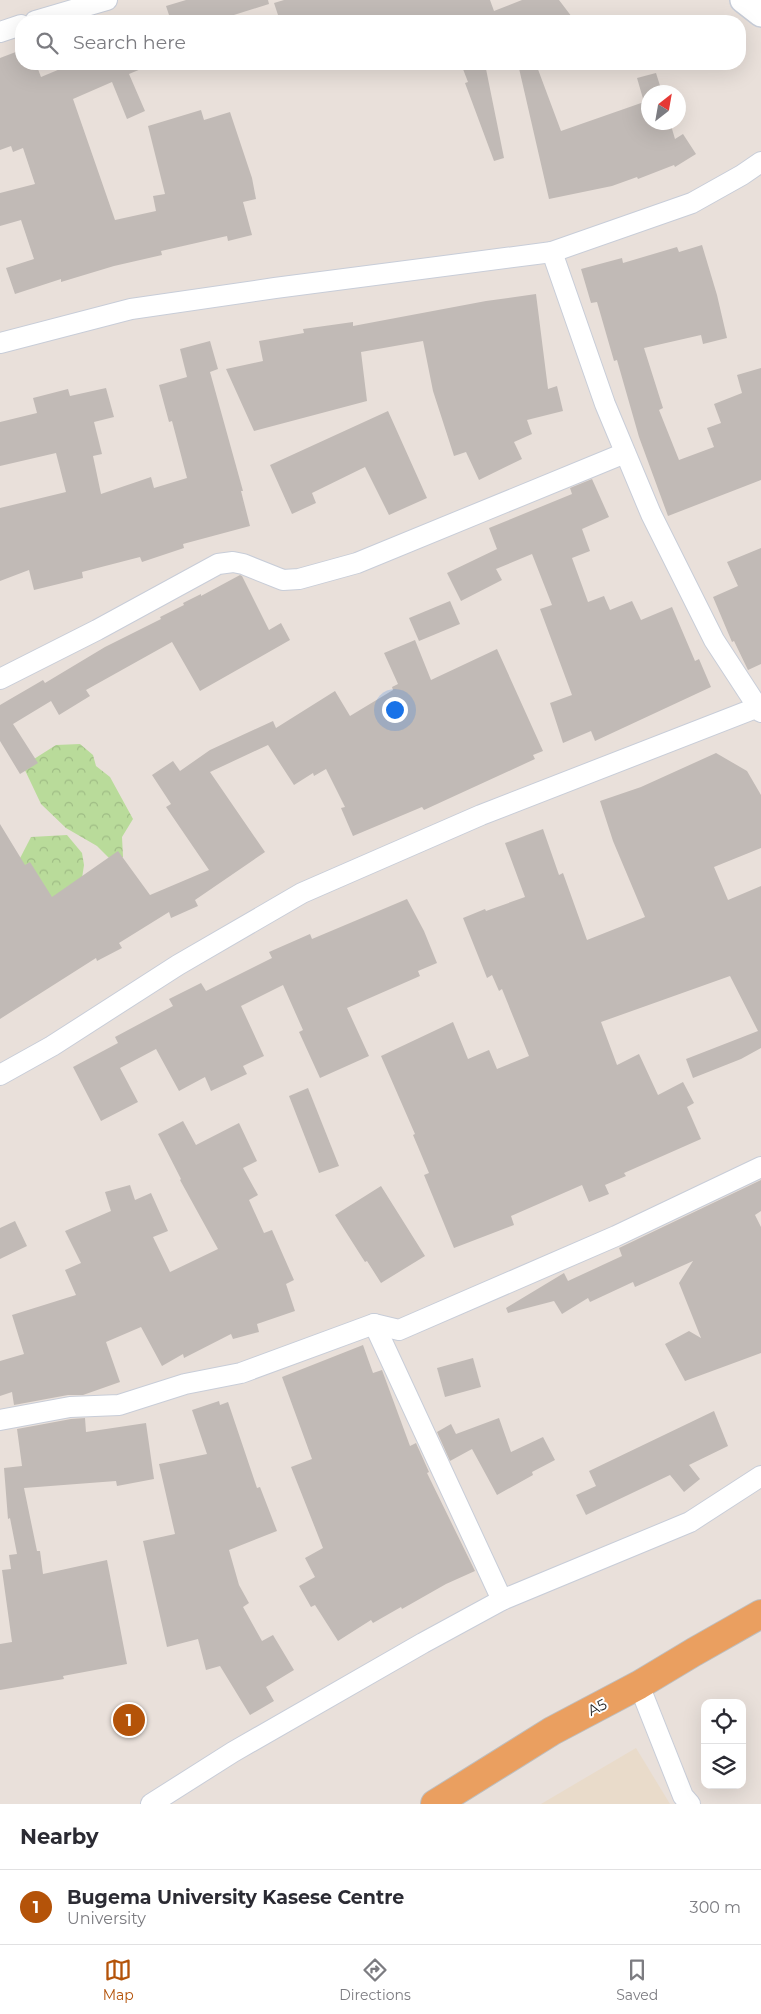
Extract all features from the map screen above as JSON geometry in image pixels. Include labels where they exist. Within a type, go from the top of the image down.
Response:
[{"type":"highway","name":"A5","points":[[435,1804],[552,1731],[640,1685],[761,1614]]},
{"type":"street","points":[[56,15],[107,0]]},
{"type":"street","points":[[743,0],[761,14]]},
{"type":"street","points":[[0,32],[15,27]]},
{"type":"street","points":[[0,343],[131,309],[552,252],[692,203],[761,162]]},
{"type":"street","points":[[0,1076],[52,1046],[178,965],[302,893],[480,814],[760,708],[714,640],[651,514],[605,404],[552,252]]},
{"type":"street","points":[[0,679],[97,630],[218,564],[233,562],[243,564],[283,580],[298,579],[357,564],[625,453]]},
{"type":"street","points":[[0,1420],[70,1407],[119,1405],[185,1384],[241,1373],[374,1324],[399,1330],[616,1236],[761,1167]]},
{"type":"street","points":[[374,1324],[502,1600]]},
{"type":"street","points":[[151,1804],[233,1752],[422,1643],[502,1600],[690,1522],[761,1476]]},
{"type":"street","points":[[640,1685],[683,1796],[690,1804]]},
{"type":"shaded area","points":[[636,1748],[670,1804],[541,1804]]},
{"type":"green space","points":[[80,744],[93,755],[96,766],[110,777],[133,819],[122,837],[123,857],[114,863],[97,846],[66,828],[41,804],[23,766],[56,745]]},
{"type":"green space","points":[[67,835],[82,853],[84,865],[81,885],[59,905],[16,866],[31,837]]},
{"type":"building","points":[[186,0],[268,0],[269,4],[234,15],[169,15],[166,6]]},
{"type":"building","points":[[284,0],[490,0],[494,11],[522,0],[559,0],[570,15],[278,15],[274,3]]},
{"type":"building","points":[[15,52],[15,70],[38,70],[41,77],[58,70],[139,70],[129,74],[145,111],[127,119],[112,82],[73,99],[115,220],[156,211],[153,196],[165,194],[148,126],[201,110],[204,120],[230,112],[252,178],[256,199],[243,202],[252,235],[228,241],[227,236],[161,251],[162,255],[114,266],[61,282],[61,279],[15,294],[6,268],[34,259],[21,220],[0,226],[0,193],[35,184],[23,148],[13,152],[11,146],[0,150],[0,58]]},
{"type":"building","points":[[463,70],[486,70],[504,158],[494,161],[465,83],[468,82]]},
{"type":"building","points":[[519,70],[538,70],[561,131],[641,103],[641,130],[672,130],[675,139],[683,134],[696,154],[675,167],[674,165],[638,179],[637,177],[612,186],[549,199]]},
{"type":"building","points":[[656,73],[660,85],[641,85],[641,92],[637,78]]},
{"type":"building","points":[[702,245],[717,295],[727,338],[703,344],[701,335],[644,348],[663,408],[659,410],[679,460],[714,447],[707,428],[721,423],[714,404],[742,393],[737,375],[761,368],[761,480],[668,516],[639,437],[617,360],[614,361],[597,302],[591,303],[581,269],[622,258],[623,263],[677,247],[679,252]]},
{"type":"building","points":[[536,294],[548,389],[557,386],[563,411],[527,420],[532,434],[514,442],[522,459],[479,480],[466,452],[454,456],[433,391],[423,341],[361,352],[367,401],[254,431],[226,369],[263,361],[259,341],[304,333],[303,329],[353,322],[353,326],[486,301]]},
{"type":"building","points":[[210,341],[218,369],[210,372],[243,491],[241,491],[250,526],[183,544],[184,548],[142,562],[140,557],[82,572],[83,578],[34,590],[29,570],[0,581],[0,508],[66,492],[56,453],[0,466],[0,422],[37,413],[33,398],[68,389],[70,396],[106,388],[114,417],[94,422],[102,454],[93,456],[101,494],[151,477],[154,488],[187,478],[172,421],[169,422],[159,385],[187,377],[180,349]]},
{"type":"building","points":[[388,411],[427,498],[389,515],[365,467],[312,493],[316,503],[292,514],[270,465]]},
{"type":"building","points":[[592,479],[609,517],[582,529],[590,551],[572,558],[588,602],[604,596],[610,610],[632,601],[641,620],[672,607],[695,661],[699,659],[711,687],[595,741],[591,731],[563,743],[550,703],[572,695],[540,609],[552,605],[532,554],[496,569],[502,580],[461,601],[447,573],[497,549],[489,528],[572,494],[570,488]]},
{"type":"building","points":[[761,548],[761,664],[748,670],[734,641],[732,642],[713,597],[738,586],[727,562]]},
{"type":"building","points":[[240,575],[269,630],[281,623],[290,640],[200,691],[172,642],[86,690],[90,696],[59,715],[51,701],[13,724],[38,763],[20,774],[0,741],[0,705],[43,680],[45,683],[105,647],[161,619],[160,617],[184,605],[183,603],[201,594],[201,596]]},
{"type":"building","points":[[450,601],[460,624],[419,641],[409,618]]},
{"type":"building","points":[[415,640],[431,680],[497,649],[543,751],[533,755],[535,759],[424,810],[422,807],[353,836],[341,808],[345,807],[326,769],[314,776],[313,773],[294,785],[268,745],[210,772],[265,852],[195,900],[198,906],[171,918],[169,912],[119,943],[122,948],[97,961],[96,958],[0,1019],[0,824],[25,865],[30,862],[52,897],[118,851],[150,895],[209,870],[166,807],[171,804],[152,775],[173,761],[180,771],[210,750],[273,721],[276,728],[335,691],[350,716],[393,690],[392,687],[398,684],[384,653]]},
{"type":"building","points":[[716,753],[747,771],[761,795],[761,848],[714,867],[728,900],[761,886],[761,1048],[741,1059],[693,1078],[686,1059],[758,1031],[730,976],[601,1022],[617,1065],[639,1054],[658,1095],[683,1082],[694,1103],[687,1107],[701,1139],[624,1173],[626,1176],[605,1185],[609,1194],[589,1202],[582,1185],[511,1216],[514,1225],[454,1248],[424,1175],[429,1173],[413,1135],[415,1134],[381,1056],[453,1022],[468,1059],[489,1050],[497,1069],[529,1056],[502,989],[499,991],[492,975],[487,978],[463,918],[525,897],[505,843],[543,829],[559,875],[563,873],[587,940],[645,917],[613,841],[600,801],[641,787]]},
{"type":"building","points":[[407,899],[424,931],[437,963],[418,971],[420,976],[347,1008],[369,1056],[320,1078],[299,1032],[303,1030],[283,985],[241,1006],[264,1056],[243,1066],[247,1074],[211,1091],[205,1077],[179,1091],[156,1049],[120,1068],[138,1102],[101,1121],[73,1067],[118,1043],[115,1037],[173,1006],[169,999],[201,983],[206,991],[272,958],[269,952],[310,934],[312,939]]},
{"type":"building","points":[[308,1088],[339,1166],[319,1173],[289,1096]]},
{"type":"building","points":[[183,1121],[196,1145],[239,1123],[257,1161],[243,1168],[258,1195],[249,1200],[264,1233],[272,1230],[294,1280],[286,1284],[295,1311],[257,1324],[259,1332],[233,1339],[231,1334],[184,1358],[183,1354],[162,1366],[141,1327],[106,1342],[120,1382],[83,1395],[68,1395],[14,1405],[12,1392],[0,1396],[0,1361],[24,1354],[12,1315],[76,1295],[65,1270],[81,1263],[65,1231],[111,1211],[105,1192],[130,1185],[135,1200],[151,1193],[168,1231],[153,1237],[170,1272],[218,1249],[180,1180],[158,1134]]},
{"type":"building","points":[[761,1180],[761,1211],[755,1215],[761,1227],[761,1353],[685,1381],[665,1344],[689,1331],[701,1338],[679,1283],[693,1261],[635,1287],[633,1282],[590,1302],[588,1298],[562,1314],[554,1301],[508,1313],[506,1308],[564,1273],[568,1281],[622,1256],[619,1248]]},
{"type":"building","points":[[381,1186],[425,1256],[381,1283],[335,1215]]},
{"type":"building","points":[[15,1221],[27,1246],[0,1259],[0,1228]]},
{"type":"building","points":[[363,1345],[373,1373],[382,1370],[410,1446],[416,1443],[429,1472],[427,1473],[475,1571],[446,1584],[373,1623],[371,1620],[338,1641],[315,1605],[311,1607],[299,1586],[315,1577],[305,1558],[323,1548],[291,1467],[312,1459],[282,1377]]},
{"type":"building","points":[[473,1358],[481,1387],[445,1397],[437,1368]]},
{"type":"building","points":[[219,1401],[220,1405],[228,1402],[257,1488],[260,1487],[277,1531],[229,1550],[239,1585],[249,1603],[243,1607],[262,1641],[273,1635],[294,1670],[266,1687],[274,1701],[250,1715],[220,1666],[206,1670],[198,1639],[167,1647],[143,1541],[175,1534],[159,1464],[207,1454],[192,1410]]},
{"type":"building","points":[[714,1411],[728,1446],[689,1465],[700,1479],[684,1492],[670,1475],[586,1515],[576,1495],[596,1486],[589,1471]]},
{"type":"building","points":[[85,1418],[86,1432],[146,1423],[154,1479],[117,1486],[116,1481],[24,1488],[37,1551],[40,1551],[43,1574],[107,1560],[127,1664],[63,1676],[64,1679],[0,1690],[0,1644],[12,1642],[2,1570],[11,1569],[9,1555],[17,1554],[10,1518],[8,1519],[4,1468],[22,1466],[17,1429]]},
{"type":"building","points":[[499,1418],[511,1452],[543,1437],[555,1460],[532,1472],[533,1475],[497,1495],[472,1449],[450,1461],[437,1432],[451,1424],[456,1434]]},
{"type":"place","name":"Bugema University Kasese Centre","points":[[129,1720]]}]
